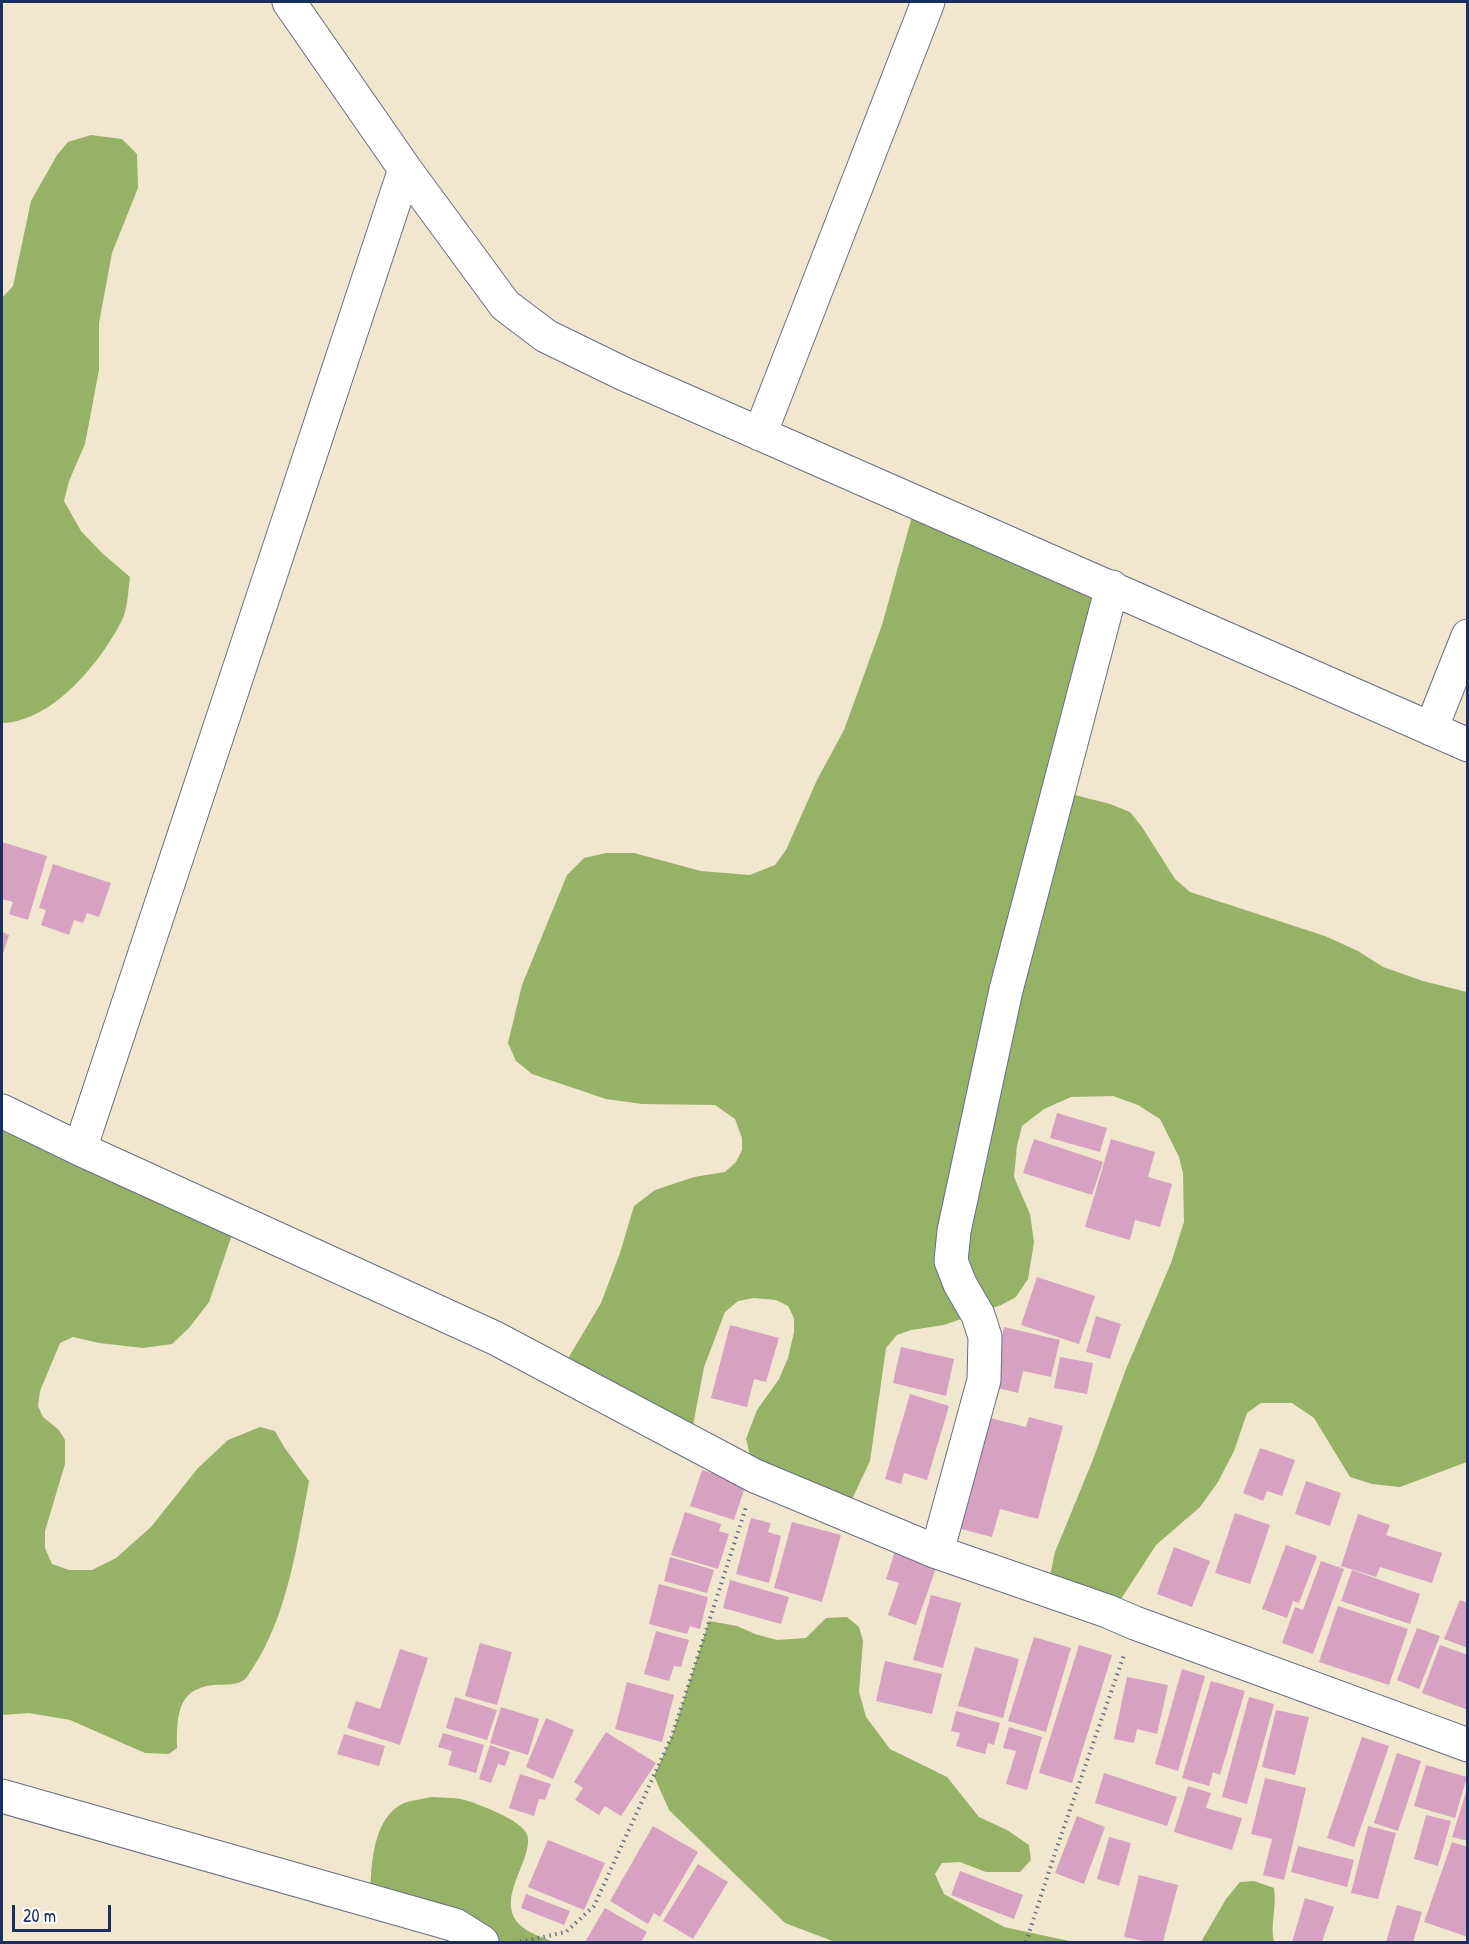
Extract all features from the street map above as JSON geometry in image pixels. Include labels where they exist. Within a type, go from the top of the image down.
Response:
[{"type":"street","points":[[289,2],[405,169],[505,305],[546,336],[624,374],[1467,745]]},
{"type":"street","points":[[760,434],[928,2]]},
{"type":"street","points":[[80,1149],[405,169]]},
{"type":"street","points":[[937,1552],[984,1380],[985,1337],[978,1315],[960,1284],[951,1261],[954,1231],[1006,990],[1112,587]]},
{"type":"street","points":[[1431,729],[1467,636]]},
{"type":"street","points":[[2,1111],[80,1149],[495,1338],[756,1476],[937,1552],[1107,1611],[1467,1744]]},
{"type":"street","points":[[2,1796],[455,1925],[482,1942]]},
{"type":"path","points":[[520,1942],[566,1932],[594,1906],[672,1736],[756,1476]]},
{"type":"path","points":[[1026,1942],[1135,1623]]},
{"type":"green space","points":[[91,135],[122,139],[137,154],[138,188],[112,253],[99,323],[99,370],[85,444],[69,481],[64,501],[81,531],[130,577],[127,600],[125,612],[112,638],[101,655],[72,688],[39,713],[21,720],[2,723],[2,298],[13,286],[31,201],[57,155],[68,142]]},
{"type":"green space","points":[[916,502],[1112,587],[1061,782],[1075,795],[1130,812],[1175,879],[1190,892],[1325,936],[1358,951],[1383,967],[1423,981],[1467,992],[1467,1462],[1400,1487],[1372,1484],[1350,1477],[1314,1418],[1292,1403],[1261,1403],[1247,1413],[1234,1451],[1218,1482],[1200,1507],[1156,1545],[1121,1599],[1107,1611],[1047,1590],[1055,1552],[1092,1462],[1126,1369],[1171,1263],[1184,1222],[1183,1173],[1179,1157],[1160,1119],[1138,1105],[1113,1096],[1071,1097],[1044,1109],[1022,1126],[1017,1146],[1014,1177],[1030,1214],[1034,1242],[1028,1279],[1016,1297],[1001,1305],[944,1325],[911,1330],[897,1335],[886,1348],[870,1461],[845,1514],[755,1476],[746,1439],[757,1410],[779,1379],[788,1358],[794,1332],[794,1318],[788,1306],[776,1300],[754,1298],[738,1301],[725,1312],[704,1367],[690,1442],[560,1372],[601,1303],[620,1253],[634,1206],[655,1190],[694,1177],[725,1172],[736,1162],[742,1150],[742,1138],[735,1119],[715,1105],[642,1104],[606,1099],[532,1074],[516,1061],[508,1043],[522,985],[567,875],[584,858],[606,853],[634,853],[701,871],[750,875],[775,865],[786,850],[817,780],[844,730],[882,625]]},
{"type":"green space","points":[[2,1111],[237,1220],[209,1302],[189,1328],[172,1344],[143,1348],[99,1343],[73,1337],[60,1343],[40,1391],[38,1406],[43,1417],[59,1430],[65,1440],[65,1464],[45,1531],[45,1548],[52,1564],[69,1570],[92,1570],[116,1558],[151,1527],[198,1468],[228,1440],[260,1427],[275,1431],[309,1481],[290,1578],[283,1603],[264,1649],[244,1680],[233,1684],[201,1688],[192,1692],[185,1699],[177,1726],[177,1748],[169,1754],[145,1753],[70,1720],[29,1713],[2,1715]]},
{"type":"green space","points":[[847,1617],[859,1627],[863,1641],[859,1692],[866,1717],[890,1749],[947,1777],[979,1817],[1007,1830],[1029,1845],[1031,1860],[1020,1872],[986,1872],[960,1862],[942,1863],[935,1874],[944,1894],[1004,1927],[1074,1942],[835,1942],[785,1923],[669,1810],[654,1776],[672,1736],[709,1621],[737,1626],[777,1640],[806,1638],[826,1618]]},
{"type":"green space","points":[[432,1797],[475,1803],[513,1821],[526,1832],[527,1849],[515,1883],[511,1906],[521,1926],[553,1942],[482,1942],[370,1900],[372,1860],[379,1832],[385,1820],[393,1810],[404,1803]]},
{"type":"green space","points":[[1254,1881],[1274,1888],[1274,1942],[1201,1942],[1226,1899],[1240,1882]]},
{"type":"building","points":[[2,842],[47,856],[28,920],[9,914],[13,902],[2,899]]},
{"type":"building","points":[[53,864],[111,883],[99,917],[87,913],[83,923],[74,920],[69,935],[41,925],[46,910],[39,908]]},
{"type":"building","points":[[2,932],[9,935],[2,957]]},
{"type":"building","points":[[1057,1113],[1107,1128],[1100,1152],[1050,1138]]},
{"type":"building","points":[[1034,1139],[1103,1162],[1092,1195],[1023,1173]]},
{"type":"building","points":[[1111,1139],[1155,1152],[1148,1177],[1172,1184],[1160,1227],[1135,1220],[1130,1240],[1085,1227]]},
{"type":"building","points":[[1037,1277],[1095,1296],[1079,1344],[1021,1325]]},
{"type":"building","points":[[1096,1316],[1121,1324],[1110,1359],[1086,1352]]},
{"type":"building","points":[[730,1325],[779,1338],[766,1382],[754,1379],[747,1407],[711,1398]]},
{"type":"building","points":[[1004,1327],[1060,1340],[1051,1377],[1023,1371],[1018,1393],[990,1386]]},
{"type":"building","points":[[901,1347],[954,1359],[946,1396],[893,1383]]},
{"type":"building","points":[[1060,1357],[1093,1363],[1087,1394],[1054,1388]]},
{"type":"building","points":[[910,1394],[949,1406],[927,1480],[904,1473],[901,1484],[885,1479]]},
{"type":"building","points":[[1029,1417],[1063,1426],[1038,1519],[1000,1509],[992,1537],[961,1529],[990,1418],[1026,1427]]},
{"type":"building","points":[[1260,1448],[1295,1460],[1282,1496],[1267,1491],[1263,1501],[1243,1493]]},
{"type":"building","points":[[702,1470],[746,1484],[734,1520],[690,1506]]},
{"type":"building","points":[[1306,1481],[1341,1493],[1330,1526],[1295,1514]]},
{"type":"building","points":[[685,1512],[721,1524],[719,1531],[729,1534],[718,1569],[671,1555]]},
{"type":"building","points":[[1235,1513],[1270,1525],[1250,1584],[1215,1573]]},
{"type":"building","points":[[1358,1514],[1390,1525],[1386,1535],[1442,1553],[1432,1583],[1380,1567],[1376,1577],[1341,1566]]},
{"type":"building","points":[[751,1518],[771,1523],[768,1532],[781,1536],[769,1583],[736,1574]]},
{"type":"building","points":[[792,1522],[841,1535],[822,1602],[774,1588]]},
{"type":"building","points":[[1286,1545],[1317,1556],[1299,1603],[1293,1601],[1287,1618],[1262,1609]]},
{"type":"building","points":[[1174,1547],[1210,1561],[1192,1607],[1157,1594]]},
{"type":"building","points":[[895,1551],[937,1565],[916,1625],[888,1615],[899,1583],[886,1579]]},
{"type":"building","points":[[670,1557],[714,1570],[707,1593],[664,1581]]},
{"type":"building","points":[[1321,1561],[1344,1569],[1313,1654],[1282,1643],[1295,1607],[1303,1610]]},
{"type":"building","points":[[1352,1570],[1420,1594],[1410,1624],[1341,1601]]},
{"type":"building","points":[[730,1580],[789,1597],[781,1624],[723,1608]]},
{"type":"building","points":[[659,1584],[708,1597],[700,1629],[690,1626],[687,1634],[649,1624]]},
{"type":"building","points":[[931,1595],[961,1603],[943,1668],[913,1660]]},
{"type":"building","points":[[1460,1600],[1468,1603],[1468,1648],[1444,1639]]},
{"type":"building","points":[[1338,1606],[1408,1629],[1389,1685],[1319,1662]]},
{"type":"building","points":[[1417,1628],[1440,1636],[1419,1689],[1397,1680]]},
{"type":"building","points":[[656,1631],[689,1640],[681,1667],[674,1666],[669,1681],[644,1674]]},
{"type":"building","points":[[1034,1637],[1071,1648],[1046,1732],[1008,1721]]},
{"type":"building","points":[[480,1643],[512,1652],[497,1705],[465,1696]]},
{"type":"building","points":[[1079,1645],[1112,1655],[1072,1783],[1039,1773]]},
{"type":"building","points":[[1440,1645],[1468,1655],[1468,1710],[1422,1693]]},
{"type":"building","points":[[975,1647],[1019,1659],[1003,1718],[958,1706]]},
{"type":"building","points":[[400,1649],[428,1658],[400,1745],[347,1728],[356,1701],[380,1709]]},
{"type":"building","points":[[885,1661],[942,1674],[932,1714],[876,1701]]},
{"type":"building","points":[[1182,1669],[1205,1676],[1178,1771],[1155,1764]]},
{"type":"building","points":[[1127,1677],[1168,1685],[1157,1734],[1137,1729],[1134,1743],[1114,1739]]},
{"type":"building","points":[[1211,1681],[1245,1691],[1220,1775],[1213,1772],[1209,1786],[1182,1778]]},
{"type":"building","points":[[627,1682],[674,1695],[662,1742],[615,1729]]},
{"type":"building","points":[[455,1697],[497,1710],[487,1740],[446,1728]]},
{"type":"building","points":[[1249,1697],[1274,1704],[1247,1804],[1222,1797]]},
{"type":"building","points":[[501,1707],[539,1719],[528,1755],[490,1743]]},
{"type":"building","points":[[1276,1710],[1309,1717],[1295,1775],[1262,1767]]},
{"type":"building","points":[[956,1711],[1000,1723],[994,1745],[988,1743],[985,1754],[956,1746],[960,1733],[951,1731]]},
{"type":"building","points":[[546,1718],[574,1730],[553,1779],[526,1767]]},
{"type":"building","points":[[1009,1727],[1042,1737],[1027,1790],[1006,1784],[1016,1751],[1003,1748]]},
{"type":"building","points":[[606,1732],[656,1763],[621,1816],[605,1806],[599,1815],[575,1800],[583,1788],[574,1782]]},
{"type":"building","points":[[443,1733],[484,1745],[476,1773],[448,1765],[452,1751],[438,1747]]},
{"type":"building","points":[[344,1734],[385,1746],[379,1766],[337,1754]]},
{"type":"building","points":[[1362,1737],[1389,1746],[1354,1847],[1327,1838]]},
{"type":"building","points":[[490,1745],[510,1752],[505,1766],[498,1764],[491,1783],[479,1779]]},
{"type":"building","points":[[1397,1753],[1421,1761],[1398,1831],[1374,1823]]},
{"type":"building","points":[[1426,1765],[1467,1777],[1455,1818],[1414,1806]]},
{"type":"building","points":[[1104,1773],[1177,1797],[1167,1826],[1095,1803]]},
{"type":"building","points":[[520,1774],[551,1784],[545,1800],[539,1799],[534,1816],[509,1808]]},
{"type":"building","points":[[1265,1778],[1306,1788],[1284,1880],[1263,1875],[1272,1839],[1251,1834]]},
{"type":"building","points":[[1188,1786],[1211,1793],[1206,1808],[1242,1818],[1232,1850],[1174,1832]]},
{"type":"building","points":[[1468,1786],[1468,1841],[1452,1837]]},
{"type":"building","points":[[1426,1815],[1451,1821],[1438,1866],[1414,1859]]},
{"type":"building","points":[[1077,1816],[1105,1827],[1084,1884],[1055,1873]]},
{"type":"building","points":[[653,1826],[698,1852],[660,1917],[654,1913],[648,1924],[610,1901]]},
{"type":"building","points":[[1368,1826],[1396,1833],[1378,1899],[1351,1893]]},
{"type":"building","points":[[1109,1837],[1131,1843],[1119,1886],[1097,1879]]},
{"type":"building","points":[[548,1840],[605,1863],[584,1910],[528,1887]]},
{"type":"building","points":[[1452,1842],[1468,1847],[1468,1937],[1424,1922]]},
{"type":"building","points":[[1298,1846],[1354,1860],[1347,1887],[1291,1872]]},
{"type":"building","points":[[698,1864],[728,1882],[693,1939],[663,1921]]},
{"type":"building","points":[[960,1871],[1023,1895],[1014,1919],[951,1895]]},
{"type":"building","points":[[1139,1875],[1178,1885],[1163,1942],[1148,1942],[1124,1937]]},
{"type":"building","points":[[526,1894],[570,1911],[564,1925],[521,1908]]},
{"type":"building","points":[[1305,1898],[1334,1907],[1322,1942],[1292,1942]]},
{"type":"building","points":[[1397,1905],[1422,1912],[1413,1942],[1386,1942]]},
{"type":"building","points":[[605,1908],[647,1932],[641,1942],[585,1942]]}]
